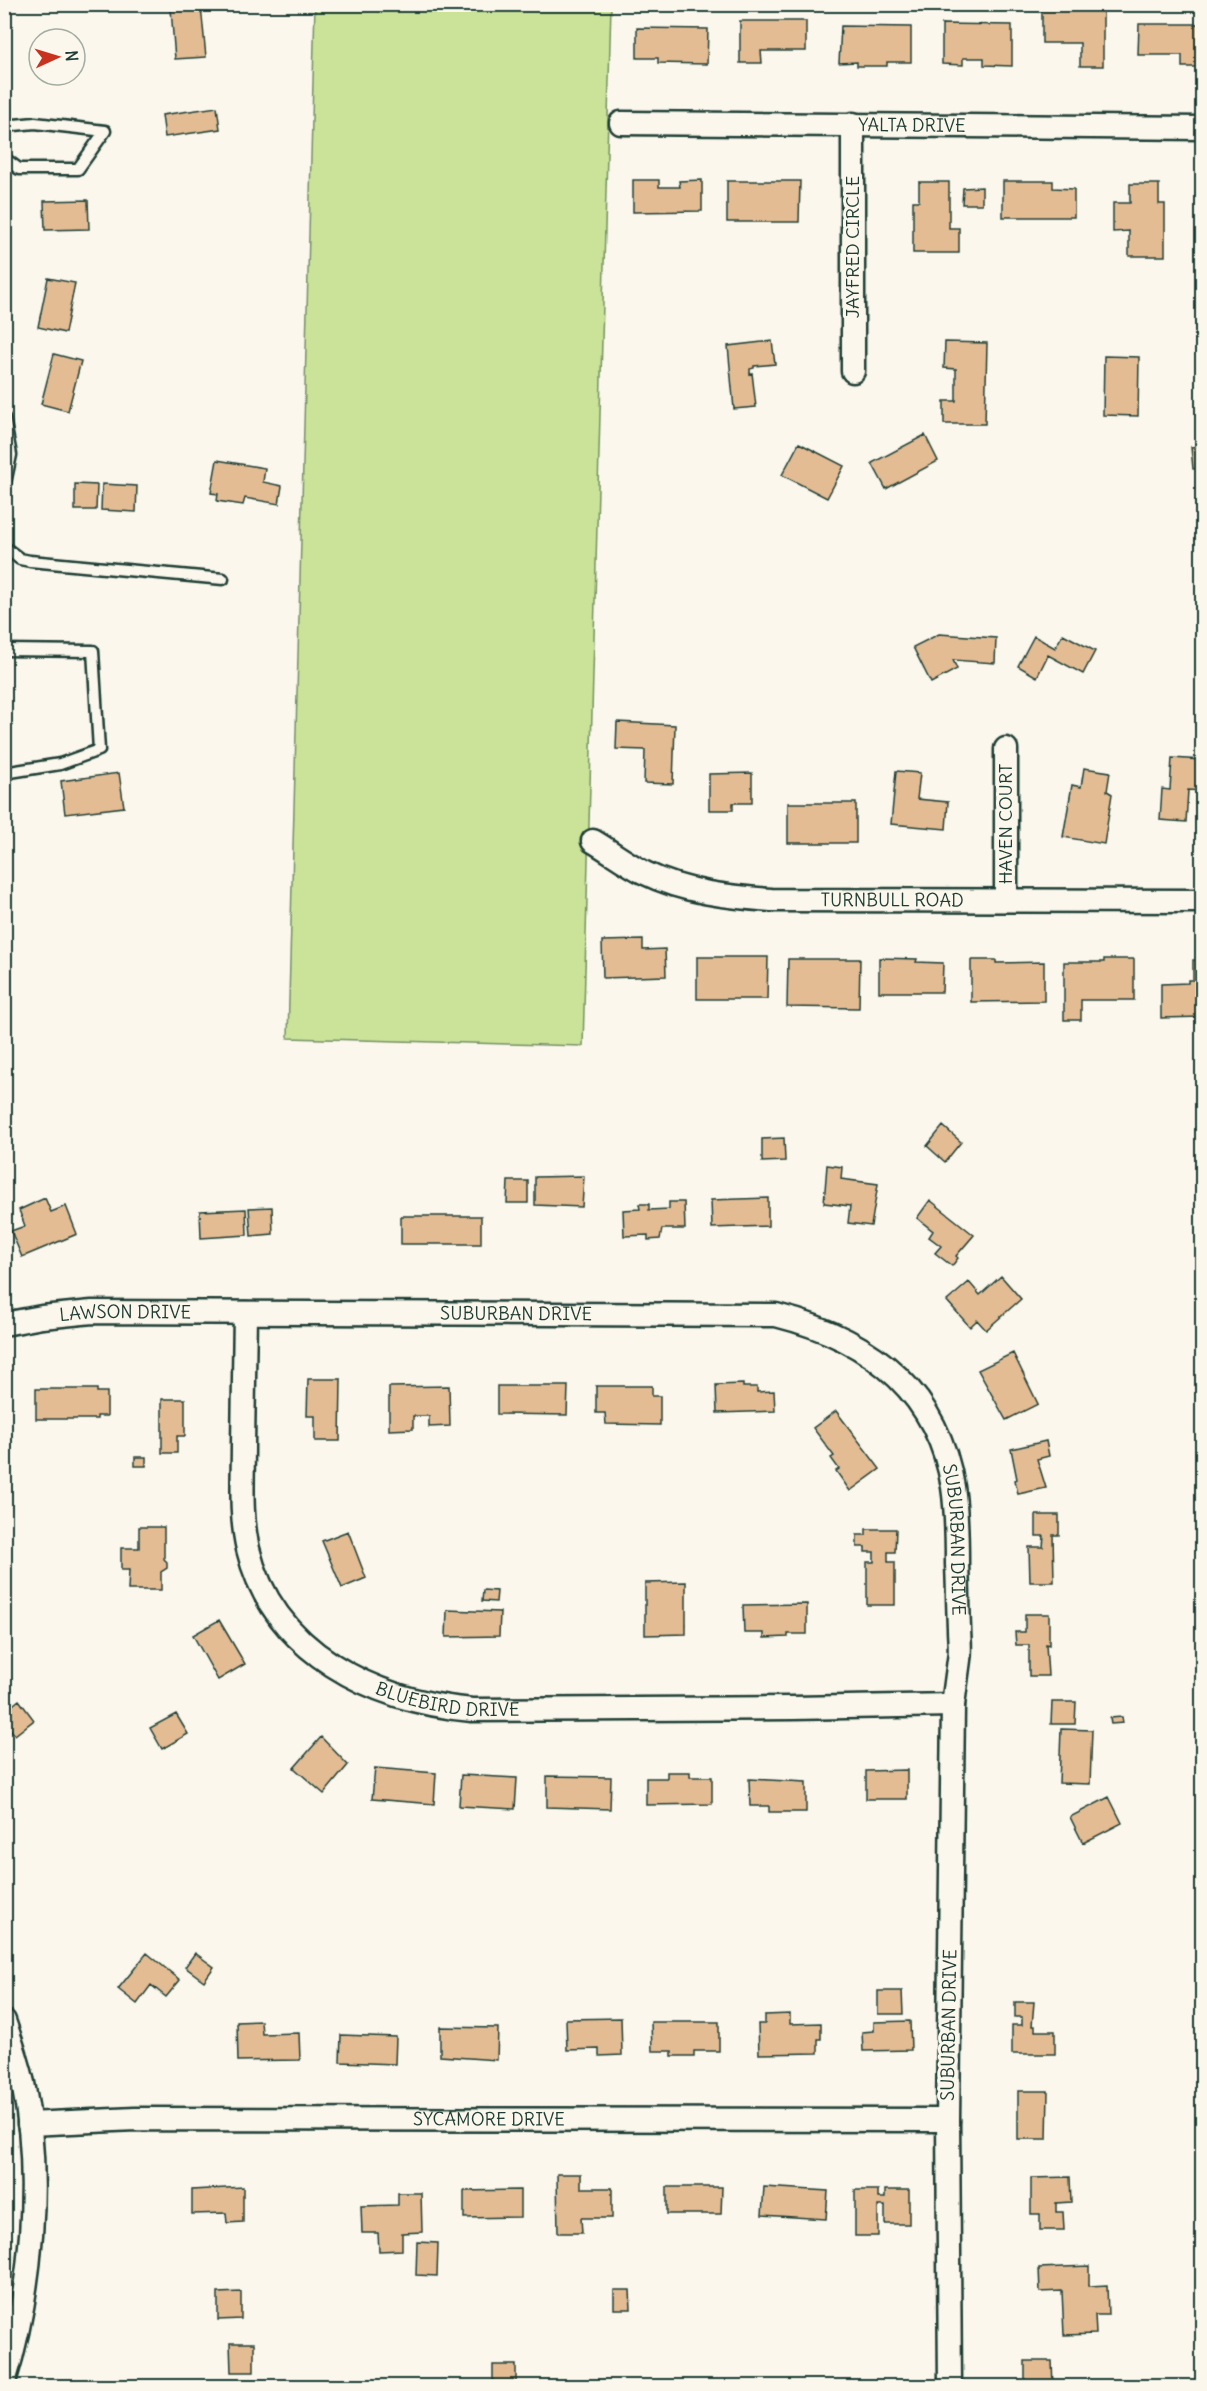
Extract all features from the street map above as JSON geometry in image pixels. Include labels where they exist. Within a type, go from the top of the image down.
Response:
[{"type":"street","name":"YALTA DRIVE","points":[[621,123],[1203,128]]},
{"type":"street","name":"JAYFRED CIRCLE","points":[[853,124],[853,371]]},
{"type":"street","name":"HAVEN COURT","points":[[1006,749],[1006,900]]},
{"type":"street","name":"TURNBULL ROAD","points":[[593,841],[645,873],[705,892],[741,898],[771,900],[1203,901]]},
{"type":"street","name":"LAWSON DRIVE","points":[[4,1324],[42,1317],[92,1312],[245,1312]]},
{"type":"street","name":"BLUEBIRD DRIVE","points":[[245,1312],[242,1500],[248,1548],[257,1578],[273,1608],[298,1640],[328,1664],[355,1679],[416,1701],[446,1708],[472,1710],[953,1705]]},
{"type":"street","name":"SUBURBAN DRIVE","points":[[245,1312],[776,1315],[808,1323],[843,1337],[872,1354],[899,1377],[923,1410],[945,1456],[953,1485],[956,1513],[959,1659],[953,1705],[948,2120],[950,2386]]},
{"type":"street","points":[[4,2021],[23,2083],[29,2124],[32,2193],[21,2315],[4,2382]]},
{"type":"street","name":"SYCAMORE DRIVE","points":[[29,2124],[135,2119],[948,2120]]},
{"type":"lane","points":[[4,126],[35,123],[105,131],[78,169],[19,169],[4,158]]},
{"type":"lane","points":[[4,418],[11,455],[4,488]]},
{"type":"lane","points":[[4,547],[20,559],[30,561],[223,579]]},
{"type":"lane","points":[[4,650],[93,651],[99,750],[60,764],[4,773]]},
{"type":"green space","points":[[315,5],[611,5],[583,1046],[288,1038]]},
{"type":"building","points":[[1082,4],[1102,4],[1103,66],[1080,66],[1080,43],[1042,43],[1042,6],[1082,6]]},
{"type":"building","points":[[201,6],[206,57],[175,59],[171,9]]},
{"type":"building","points":[[740,21],[806,21],[806,51],[761,51],[762,63],[740,63]]},
{"type":"building","points":[[942,24],[1012,25],[1012,66],[984,65],[984,58],[963,58],[963,65],[942,64]]},
{"type":"building","points":[[1139,24],[1202,24],[1202,67],[1182,67],[1182,55],[1138,55]]},
{"type":"building","points":[[841,26],[911,27],[911,62],[887,62],[887,66],[857,66],[857,62],[839,63]]},
{"type":"building","points":[[637,28],[708,29],[707,64],[658,63],[658,58],[637,58]]},
{"type":"building","points":[[217,107],[220,129],[165,137],[162,115]]},
{"type":"building","points":[[633,180],[659,180],[659,187],[680,187],[679,181],[702,180],[702,211],[633,212]]},
{"type":"building","points":[[727,181],[800,181],[799,222],[727,222]]},
{"type":"building","points":[[1003,181],[1053,181],[1053,188],[1074,189],[1074,217],[1003,217]]},
{"type":"building","points":[[919,182],[949,182],[949,228],[959,228],[959,253],[913,253],[913,201],[919,201]]},
{"type":"building","points":[[1130,184],[1159,184],[1159,204],[1165,204],[1165,256],[1129,256],[1129,231],[1113,232],[1113,203],[1130,203]]},
{"type":"building","points":[[982,187],[982,204],[962,204],[963,188]]},
{"type":"building","points":[[88,200],[89,229],[45,230],[44,201]]},
{"type":"building","points":[[48,278],[75,283],[65,333],[38,327]]},
{"type":"building","points":[[772,341],[775,364],[754,366],[750,369],[756,407],[734,409],[728,346]]},
{"type":"building","points":[[945,342],[987,343],[985,424],[944,424],[944,401],[956,401],[956,369],[944,368]]},
{"type":"building","points":[[54,354],[81,361],[68,411],[41,404]]},
{"type":"building","points":[[1104,356],[1139,357],[1138,416],[1103,415]]},
{"type":"building","points":[[925,435],[938,461],[886,489],[872,463]]},
{"type":"building","points":[[799,443],[844,466],[827,498],[782,475]]},
{"type":"building","points":[[1202,446],[1202,468],[1193,469],[1191,447]]},
{"type":"building","points":[[217,460],[265,468],[263,482],[282,486],[279,504],[245,498],[243,505],[217,501],[218,494],[211,493]]},
{"type":"building","points":[[75,484],[97,485],[96,510],[75,510]]},
{"type":"building","points":[[102,484],[137,486],[136,512],[101,510]]},
{"type":"building","points":[[939,634],[996,638],[995,663],[953,660],[957,669],[931,683],[913,647]]},
{"type":"building","points":[[1063,634],[1095,651],[1083,674],[1048,655],[1037,677],[1018,666],[1034,636],[1055,648]]},
{"type":"building","points":[[617,722],[675,725],[673,784],[644,783],[645,750],[616,749]]},
{"type":"building","points":[[1172,758],[1202,760],[1202,791],[1188,790],[1186,822],[1160,820],[1162,789],[1170,790]]},
{"type":"building","points":[[1084,768],[1110,772],[1107,791],[1112,794],[1104,844],[1063,837],[1072,785],[1081,787]]},
{"type":"building","points":[[896,771],[920,773],[917,799],[948,802],[946,829],[891,824]]},
{"type":"building","points":[[119,773],[124,807],[65,814],[61,781]]},
{"type":"building","points":[[752,773],[752,803],[733,803],[733,810],[709,810],[709,774]]},
{"type":"building","points":[[788,803],[856,803],[856,843],[788,843]]},
{"type":"building","points":[[643,940],[643,950],[665,949],[666,976],[603,978],[602,941]]},
{"type":"building","points":[[697,957],[768,957],[767,999],[697,999]]},
{"type":"building","points":[[879,958],[917,959],[916,962],[943,963],[942,992],[879,992]]},
{"type":"building","points":[[788,959],[860,959],[859,1008],[787,1007]]},
{"type":"building","points":[[1104,959],[1134,959],[1134,1000],[1081,1000],[1081,1020],[1064,1020],[1064,962],[1104,962]]},
{"type":"building","points":[[971,960],[996,960],[996,963],[1044,962],[1044,1001],[971,1002]]},
{"type":"building","points":[[1193,960],[1202,960],[1202,1017],[1161,1018],[1161,984],[1188,983],[1188,980],[1193,980]]},
{"type":"building","points":[[943,1126],[961,1142],[945,1162],[927,1146]]},
{"type":"building","points":[[784,1138],[785,1161],[762,1162],[762,1139]]},
{"type":"building","points":[[827,1165],[842,1167],[841,1179],[878,1184],[871,1226],[848,1223],[850,1206],[824,1203]]},
{"type":"building","points":[[584,1176],[582,1207],[535,1205],[535,1177]]},
{"type":"building","points":[[508,1181],[528,1181],[528,1203],[507,1203]]},
{"type":"building","points":[[45,1198],[51,1212],[66,1206],[77,1234],[22,1257],[11,1231],[25,1226],[19,1210]]},
{"type":"building","points":[[768,1198],[768,1226],[712,1228],[711,1200]]},
{"type":"building","points":[[930,1200],[974,1235],[956,1256],[958,1258],[952,1266],[935,1253],[941,1246],[929,1237],[933,1231],[917,1218]]},
{"type":"building","points":[[669,1202],[684,1202],[685,1229],[662,1229],[660,1239],[648,1240],[648,1235],[624,1236],[623,1210],[640,1209],[639,1204],[649,1204],[649,1210],[669,1209]]},
{"type":"building","points":[[272,1207],[273,1234],[251,1236],[249,1208]]},
{"type":"building","points":[[246,1209],[247,1235],[201,1238],[200,1211]]},
{"type":"building","points":[[401,1216],[481,1216],[481,1244],[401,1244]]},
{"type":"building","points":[[1001,1276],[1021,1299],[986,1330],[977,1320],[970,1327],[947,1301],[969,1282],[980,1295]]},
{"type":"building","points":[[1013,1353],[1038,1404],[1006,1420],[978,1370]]},
{"type":"building","points":[[308,1379],[341,1379],[340,1441],[315,1441],[315,1416],[307,1416]]},
{"type":"building","points":[[743,1384],[743,1387],[757,1387],[757,1392],[774,1391],[775,1411],[717,1413],[716,1385]]},
{"type":"building","points":[[449,1386],[450,1426],[429,1427],[429,1416],[413,1416],[413,1429],[389,1430],[389,1387]]},
{"type":"building","points":[[497,1386],[568,1386],[567,1415],[497,1414]]},
{"type":"building","points":[[596,1386],[652,1386],[652,1396],[660,1396],[660,1425],[606,1424],[605,1413],[596,1413]]},
{"type":"building","points":[[36,1389],[97,1389],[97,1392],[107,1392],[107,1416],[97,1416],[97,1419],[36,1419]]},
{"type":"building","points":[[162,1399],[185,1399],[185,1436],[177,1436],[177,1453],[162,1453]]},
{"type":"building","points":[[836,1411],[880,1469],[850,1491],[836,1471],[839,1469],[831,1458],[834,1456],[813,1428]]},
{"type":"building","points":[[1046,1441],[1049,1456],[1037,1459],[1046,1488],[1018,1494],[1011,1449]]},
{"type":"building","points":[[135,1457],[146,1457],[146,1466],[135,1466]]},
{"type":"building","points":[[1036,1515],[1059,1515],[1059,1535],[1053,1535],[1054,1582],[1030,1582],[1029,1547],[1043,1547],[1044,1536],[1036,1536]]},
{"type":"building","points":[[139,1527],[164,1527],[164,1559],[167,1562],[167,1568],[161,1572],[161,1590],[128,1590],[129,1570],[121,1570],[121,1548],[139,1548]]},
{"type":"building","points":[[866,1529],[896,1529],[895,1552],[888,1552],[888,1562],[895,1562],[895,1605],[867,1605],[867,1562],[874,1562],[874,1552],[865,1552],[865,1547],[857,1547],[857,1535],[866,1535]]},
{"type":"building","points":[[348,1531],[366,1578],[342,1588],[322,1541]]},
{"type":"building","points":[[686,1582],[686,1634],[645,1635],[645,1583]]},
{"type":"building","points":[[483,1590],[497,1591],[496,1602],[482,1601]]},
{"type":"building","points":[[807,1604],[807,1634],[764,1638],[764,1633],[744,1633],[743,1605]]},
{"type":"building","points":[[447,1610],[500,1612],[499,1636],[446,1637]]},
{"type":"building","points":[[1025,1614],[1049,1614],[1049,1645],[1046,1644],[1048,1676],[1029,1676],[1029,1645],[1016,1645],[1015,1632],[1025,1632]]},
{"type":"building","points":[[219,1620],[245,1664],[218,1680],[193,1635]]},
{"type":"building","points":[[19,1700],[34,1720],[15,1735],[4,1721],[4,1712]]},
{"type":"building","points":[[1052,1702],[1076,1702],[1075,1724],[1051,1724]]},
{"type":"building","points":[[176,1714],[188,1734],[162,1749],[150,1728]]},
{"type":"building","points":[[1122,1717],[1123,1723],[1111,1724],[1110,1718]]},
{"type":"building","points":[[1061,1729],[1092,1730],[1090,1784],[1059,1783]]},
{"type":"building","points":[[321,1737],[348,1765],[324,1794],[294,1768]]},
{"type":"building","points":[[375,1768],[436,1773],[434,1804],[372,1799]]},
{"type":"building","points":[[907,1770],[907,1799],[866,1799],[866,1771]]},
{"type":"building","points":[[667,1772],[690,1772],[690,1777],[712,1777],[712,1804],[646,1805],[646,1778],[667,1778]]},
{"type":"building","points":[[461,1775],[517,1778],[515,1809],[459,1806]]},
{"type":"building","points":[[547,1776],[611,1777],[610,1809],[547,1807]]},
{"type":"building","points":[[749,1779],[806,1782],[806,1812],[769,1812],[769,1806],[750,1806]]},
{"type":"building","points":[[1109,1797],[1122,1823],[1083,1843],[1070,1817]]},
{"type":"building","points":[[147,1953],[180,1980],[166,1997],[151,1985],[137,2004],[118,1989]]},
{"type":"building","points":[[195,1953],[214,1967],[204,1981],[185,1967]]},
{"type":"building","points":[[878,1991],[902,1991],[903,2014],[878,2014]]},
{"type":"building","points":[[1015,2002],[1034,2002],[1032,2026],[1035,2026],[1035,2031],[1055,2031],[1055,2054],[1012,2054],[1012,2025],[1022,2025],[1022,2017],[1015,2017]]},
{"type":"building","points":[[790,2014],[790,2024],[821,2023],[818,2053],[759,2054],[758,2024],[765,2024],[765,2015]]},
{"type":"building","points":[[621,2018],[622,2055],[599,2056],[599,2049],[567,2050],[566,2019]]},
{"type":"building","points":[[261,2021],[262,2034],[299,2033],[300,2060],[238,2061],[237,2022]]},
{"type":"building","points":[[910,2021],[911,2050],[863,2051],[862,2032],[874,2031],[874,2022]]},
{"type":"building","points":[[651,2022],[719,2022],[719,2051],[694,2051],[694,2056],[672,2056],[672,2051],[652,2051]]},
{"type":"building","points":[[440,2027],[498,2028],[497,2060],[440,2056]]},
{"type":"building","points":[[341,2035],[396,2037],[395,2064],[340,2062]]},
{"type":"building","points":[[1018,2091],[1048,2091],[1047,2139],[1018,2139]]},
{"type":"building","points":[[557,2174],[581,2174],[581,2188],[612,2188],[612,2218],[581,2218],[582,2233],[558,2233]]},
{"type":"building","points":[[1070,2177],[1071,2202],[1056,2203],[1056,2212],[1063,2212],[1064,2230],[1040,2230],[1040,2214],[1031,2214],[1031,2178]]},
{"type":"building","points":[[243,2187],[243,2222],[227,2223],[226,2213],[192,2214],[192,2190]]},
{"type":"building","points":[[667,2187],[722,2187],[721,2214],[667,2214]]},
{"type":"building","points":[[764,2187],[828,2191],[826,2219],[762,2215]]},
{"type":"building","points":[[520,2190],[520,2217],[464,2218],[464,2191]]},
{"type":"building","points":[[855,2190],[878,2190],[878,2198],[885,2198],[885,2190],[909,2190],[909,2224],[885,2224],[885,2206],[878,2206],[878,2236],[855,2236]]},
{"type":"building","points":[[398,2193],[421,2193],[422,2232],[402,2233],[402,2250],[379,2251],[378,2233],[362,2233],[361,2206],[398,2205]]},
{"type":"building","points":[[417,2242],[438,2243],[437,2276],[416,2275]]},
{"type":"building","points":[[1089,2266],[1089,2286],[1107,2285],[1108,2315],[1095,2315],[1096,2334],[1064,2335],[1062,2291],[1040,2292],[1039,2268]]},
{"type":"building","points":[[614,2290],[630,2290],[631,2309],[614,2309]]},
{"type":"building","points":[[241,2292],[241,2319],[218,2320],[218,2293]]},
{"type":"building","points":[[230,2343],[254,2343],[254,2372],[231,2372]]},
{"type":"building","points":[[1025,2361],[1052,2361],[1053,2386],[1025,2386]]},
{"type":"building","points":[[493,2365],[516,2365],[516,2386],[493,2386]]}]
